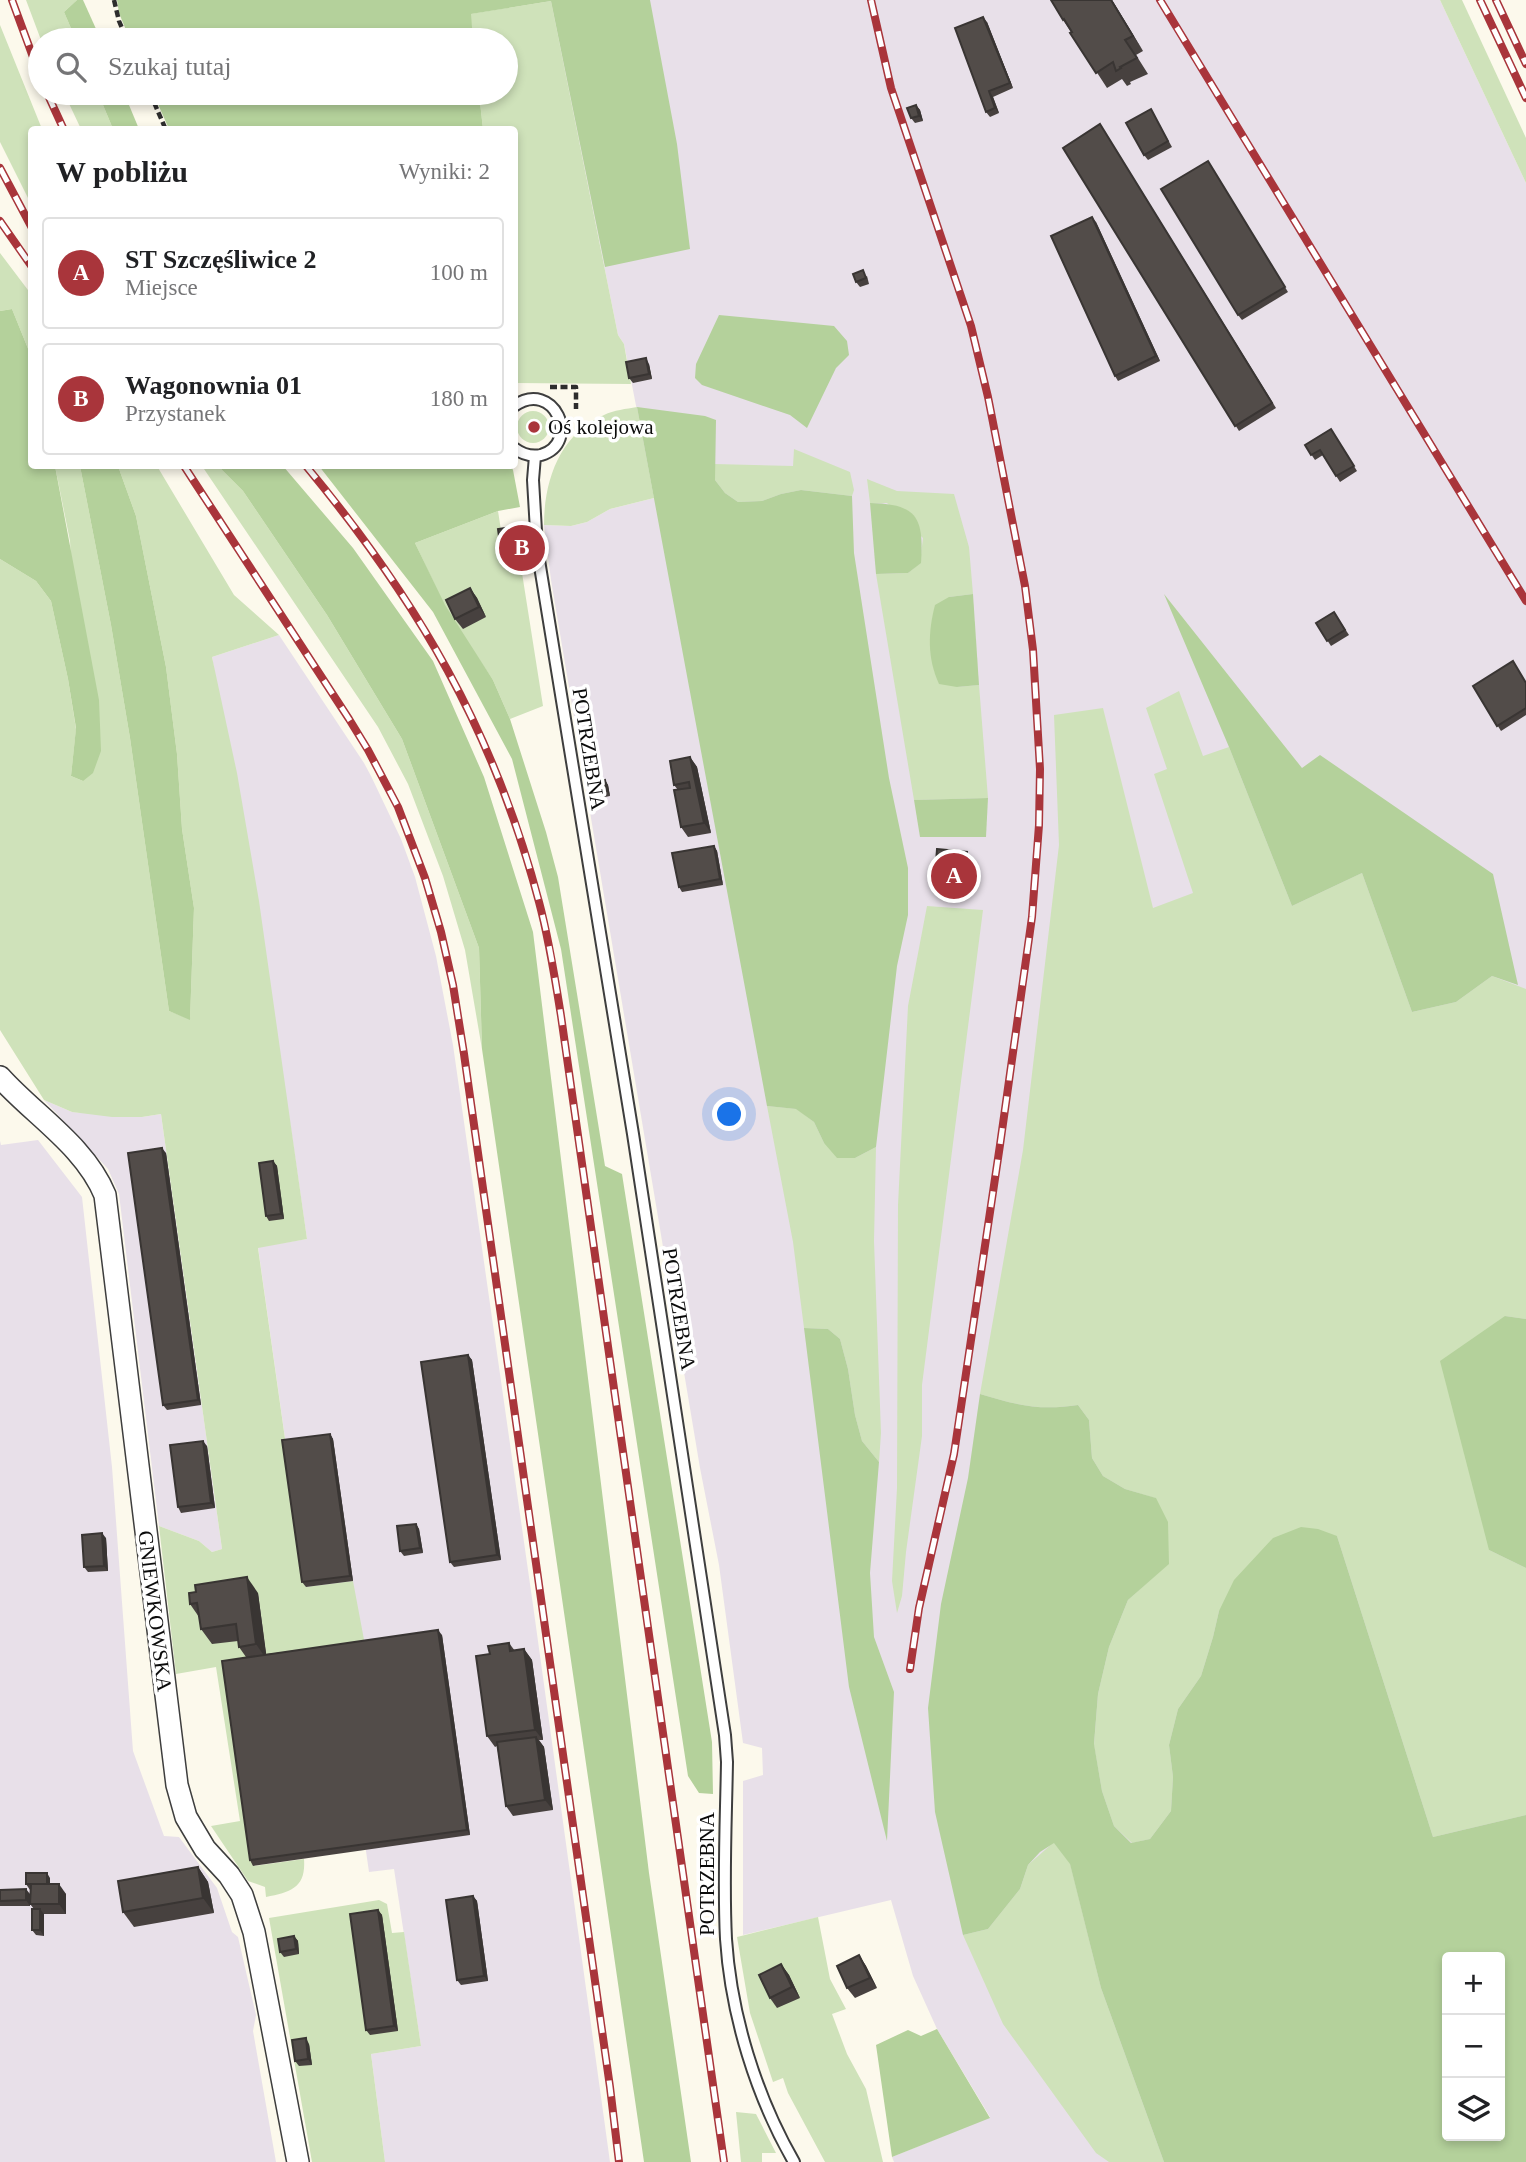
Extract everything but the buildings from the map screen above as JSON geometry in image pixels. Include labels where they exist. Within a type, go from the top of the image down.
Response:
[{"type":"street","name":"GNIEWKOWSKA","points":[[0,1077],[75,1152],[99,1181],[105,1195],[177,1785],[186,1817],[205,1849],[229,1875],[242,1895],[254,1931],[298,2162]]},
{"type":"lane","points":[[518,404],[525,400],[543,400],[557,412],[562,428],[556,444],[544,454],[526,455],[518,450]]},
{"type":"lane","name":"POTRZEBNA","points":[[535,456],[533,491],[537,548],[633,1134],[725,1735],[726,1940],[732,1981],[740,2025],[754,2070],[769,2111],[794,2162]]},
{"type":"path","points":[[114,0],[122,28]]},
{"type":"path","points":[[155,105],[164,126]]},
{"type":"shaded area","points":[[542,0],[1440,0],[1526,183],[1526,2162],[894,2162],[892,2157],[990,2117],[937,2029],[913,1976],[891,1900],[743,1935],[743,1781],[763,1775],[762,1748],[743,1743],[719,1565],[700,1468],[544,525],[571,526],[587,522],[610,509],[654,498],[624,344],[618,335],[551,1]]},
{"type":"shaded area","points":[[279,635],[371,776],[401,839],[415,877],[436,956],[453,1045],[610,2162],[385,2162],[371,2054],[421,2046],[394,1869],[369,1872],[337,1649],[306,1587],[258,1247],[307,1239],[212,657]]},
{"type":"shaded area","points":[[44,1100],[72,1112],[142,1117],[161,1114],[222,1549],[212,1552],[199,1541],[159,1526],[119,1194],[108,1169]]},
{"type":"shaded area","points":[[38,1140],[82,1197],[112,1467],[133,1751],[164,1836],[179,1837],[217,1888],[232,1932],[238,1937],[256,2015],[253,2031],[276,2162],[0,2162],[0,1141],[1,1145]]},
{"type":"green space","points":[[26,0],[77,0],[64,12],[71,28],[36,28]]},
{"type":"green space","points":[[77,0],[83,0],[96,28],[71,28],[64,12]]},
{"type":"green space","points":[[117,0],[650,0],[677,144],[690,249],[605,267],[551,1],[471,14],[472,28],[125,28]]},
{"type":"green space","points":[[1440,0],[1462,0],[1526,138],[1526,183]]},
{"type":"green space","points":[[551,1],[618,335],[624,344],[631,384],[518,383],[518,126],[483,126],[480,105],[518,105],[518,28],[472,28],[470,14]]},
{"type":"green space","points":[[0,25],[28,94],[28,105],[32,105],[41,126],[28,126],[28,198],[0,142]]},
{"type":"green space","points":[[70,105],[103,105],[112,126],[80,126]]},
{"type":"green space","points":[[103,105],[129,105],[138,126],[112,126]]},
{"type":"green space","points":[[158,105],[480,105],[483,126],[168,126]]},
{"type":"green space","points":[[0,253],[28,290],[28,349],[12,309],[0,311]]},
{"type":"green space","points":[[12,309],[28,349],[28,469],[56,469],[99,700],[101,751],[93,773],[83,781],[71,776],[76,728],[51,601],[36,581],[0,559],[0,311]]},
{"type":"green space","points":[[719,315],[834,326],[847,341],[849,355],[836,368],[807,428],[790,415],[702,385],[695,378],[696,364]]},
{"type":"green space","points":[[637,407],[654,498],[610,509],[587,522],[571,526],[544,525],[551,475],[566,446],[589,423],[612,412]]},
{"type":"green space","points":[[637,407],[705,416],[716,420],[715,480],[725,493],[738,502],[762,501],[801,490],[852,496],[854,553],[889,778],[908,868],[908,915],[897,966],[876,1147],[855,1158],[837,1158],[824,1143],[814,1122],[796,1109],[767,1106]]},
{"type":"green space","points":[[527,412],[539,412],[548,421],[548,433],[539,442],[527,442],[518,433],[518,421]]},
{"type":"green space","points":[[794,449],[850,472],[854,490],[852,496],[801,490],[762,501],[738,502],[725,493],[715,480],[714,464],[793,466]]},
{"type":"green space","points":[[56,469],[81,469],[130,738],[169,1011],[190,1019],[194,908],[182,829],[177,754],[166,667],[136,516],[119,469],[159,469],[234,595],[279,635],[212,657],[237,773],[259,901],[307,1239],[258,1248],[306,1587],[353,1581],[365,1645],[267,1660],[258,1593],[247,1639],[254,1866],[304,1859],[303,1876],[295,1887],[266,1897],[265,1887],[248,1881],[211,1826],[240,1821],[216,1667],[176,1674],[159,1526],[199,1541],[212,1552],[222,1549],[161,1114],[112,1117],[72,1112],[44,1100],[0,1030],[0,559],[36,581],[51,601],[76,729],[71,776],[83,781],[70,541]]},
{"type":"green space","points":[[81,469],[119,469],[136,516],[166,667],[177,754],[182,829],[194,908],[190,1020],[169,1011],[111,625]]},
{"type":"green space","points":[[204,469],[221,469],[243,491],[327,615],[402,739],[479,948],[482,1049],[465,950],[443,876],[408,784],[378,727]]},
{"type":"green space","points":[[221,469],[286,469],[353,548],[433,661],[484,777],[533,932],[649,1873],[691,2162],[644,2162],[482,1049],[479,948],[402,739],[327,615],[243,491]]},
{"type":"green space","points":[[321,469],[513,470],[520,507],[498,511],[415,543],[445,605],[493,680],[510,719],[558,877],[605,1166],[622,1174],[712,1742],[713,1794],[699,1793],[688,1776],[561,949],[512,759],[433,612]]},
{"type":"green space","points":[[867,479],[897,491],[954,494],[969,547],[973,594],[949,597],[957,687],[979,685],[988,798],[914,800],[876,574],[908,573],[920,563],[923,538],[887,503],[870,503]]},
{"type":"green space","points":[[870,503],[898,506],[908,510],[919,524],[921,563],[908,573],[876,574]]},
{"type":"green space","points":[[498,511],[505,556],[519,554],[543,706],[510,719],[493,680],[448,613],[415,543]]},
{"type":"green space","points":[[973,594],[979,685],[957,687],[939,684],[932,664],[930,645],[935,605],[949,597]]},
{"type":"green space","points":[[1164,594],[1302,768],[1320,755],[1493,874],[1518,985],[1492,976],[1456,1002],[1412,1012],[1362,873],[1292,906]]},
{"type":"green space","points":[[1179,691],[1203,756],[1229,747],[1292,906],[1362,873],[1412,1012],[1456,1002],[1492,976],[1526,989],[1526,1319],[1505,1316],[1489,1550],[1526,1568],[1526,1815],[1433,1837],[1337,1536],[1219,1611],[1201,1676],[1178,1709],[1169,1745],[1173,1777],[1171,1811],[1150,1839],[1132,1843],[1114,1826],[1102,1791],[1094,1745],[1098,1694],[1109,1647],[1128,1600],[1169,1563],[1155,1498],[1125,1489],[1103,1476],[1092,1458],[1089,1420],[1078,1405],[1028,1406],[980,1394],[1023,1150],[1059,845],[1054,715],[1103,708],[1153,908],[1193,893],[1154,774],[1167,769],[1146,708]]},
{"type":"green space","points":[[988,798],[986,837],[920,837],[914,800]]},
{"type":"green space","points":[[927,906],[983,910],[922,1385],[922,1436],[902,1596],[897,1613],[892,1581],[897,1488],[898,1205],[908,1006]]},
{"type":"green space","points":[[767,1106],[797,1109],[814,1122],[824,1143],[855,1158],[876,1147],[874,1241],[881,1433],[879,1462],[862,1441],[840,1339],[828,1329],[804,1328],[793,1242]]},
{"type":"green space","points":[[1505,1316],[1526,1319],[1526,1568],[1489,1550],[1440,1361]]},
{"type":"green space","points":[[804,1328],[828,1329],[840,1339],[862,1441],[879,1462],[870,1573],[874,1637],[894,1692],[887,1841],[849,1687]]},
{"type":"green space","points":[[980,1394],[1028,1406],[1078,1405],[1089,1420],[1092,1458],[1103,1476],[1125,1489],[1156,1498],[1168,1522],[1169,1564],[1128,1600],[1109,1647],[1098,1694],[1094,1744],[1102,1791],[1114,1826],[1131,1843],[1150,1839],[1171,1811],[1173,1777],[1169,1745],[1178,1709],[1201,1676],[1219,1611],[1234,1580],[1273,1538],[1301,1527],[1318,1529],[1337,1536],[1433,1837],[1526,1815],[1526,2162],[1164,2162],[1101,1988],[1070,1864],[1054,1843],[1040,1852],[1028,1865],[1020,1889],[988,1929],[963,1935],[935,1812],[928,1708],[941,1604],[968,1478]]},
{"type":"green space","points":[[1054,1842],[1070,1863],[1101,1988],[1164,2162],[1109,2162],[1096,2153],[1003,2024],[963,1935],[988,1929],[1020,1889],[1028,1865]]},
{"type":"green space","points":[[379,1900],[387,1904],[392,1933],[404,1932],[421,2046],[371,2054],[385,2162],[312,2162],[269,1918]]},
{"type":"green space","points":[[818,1917],[830,1979],[846,2009],[832,2014],[847,2054],[866,2089],[883,2162],[825,2162],[788,2093],[783,2078],[773,2082],[750,2013],[737,1937]]},
{"type":"green space","points":[[937,2029],[990,2118],[892,2157],[876,2045],[908,2030],[921,2036]]},
{"type":"green space","points":[[736,2112],[756,2114],[776,2153],[762,2153],[762,2162],[741,2162]]},
{"type":"railway","points":[[12,0],[28,43]]},
{"type":"railway","points":[[871,0],[891,88],[971,326],[988,397],[1025,586],[1033,650],[1040,769],[1032,917],[1000,1145],[954,1454],[919,1608],[910,1669]]},
{"type":"railway","points":[[1160,0],[1526,601]]},
{"type":"railway","points":[[1480,0],[1526,98]]},
{"type":"railway","points":[[1496,0],[1526,64]]},
{"type":"railway","points":[[53,105],[62,126]]},
{"type":"railway","points":[[0,168],[28,220]]},
{"type":"railway","points":[[0,221],[28,261]]},
{"type":"railway","points":[[186,469],[368,750],[398,807],[425,878],[441,932],[464,1054],[619,2162]]},
{"type":"railway","points":[[308,469],[383,567],[448,670],[499,781],[521,840],[543,916],[561,1016],[724,2162]]},
{"type":"place","name":"Oś kolejowa","points":[[534,427]]},
{"type":"place","name":"Wagonownia 01","points":[[522,548]]},
{"type":"place","name":"ST Szczęśliwice 2","points":[[954,876]]}]
